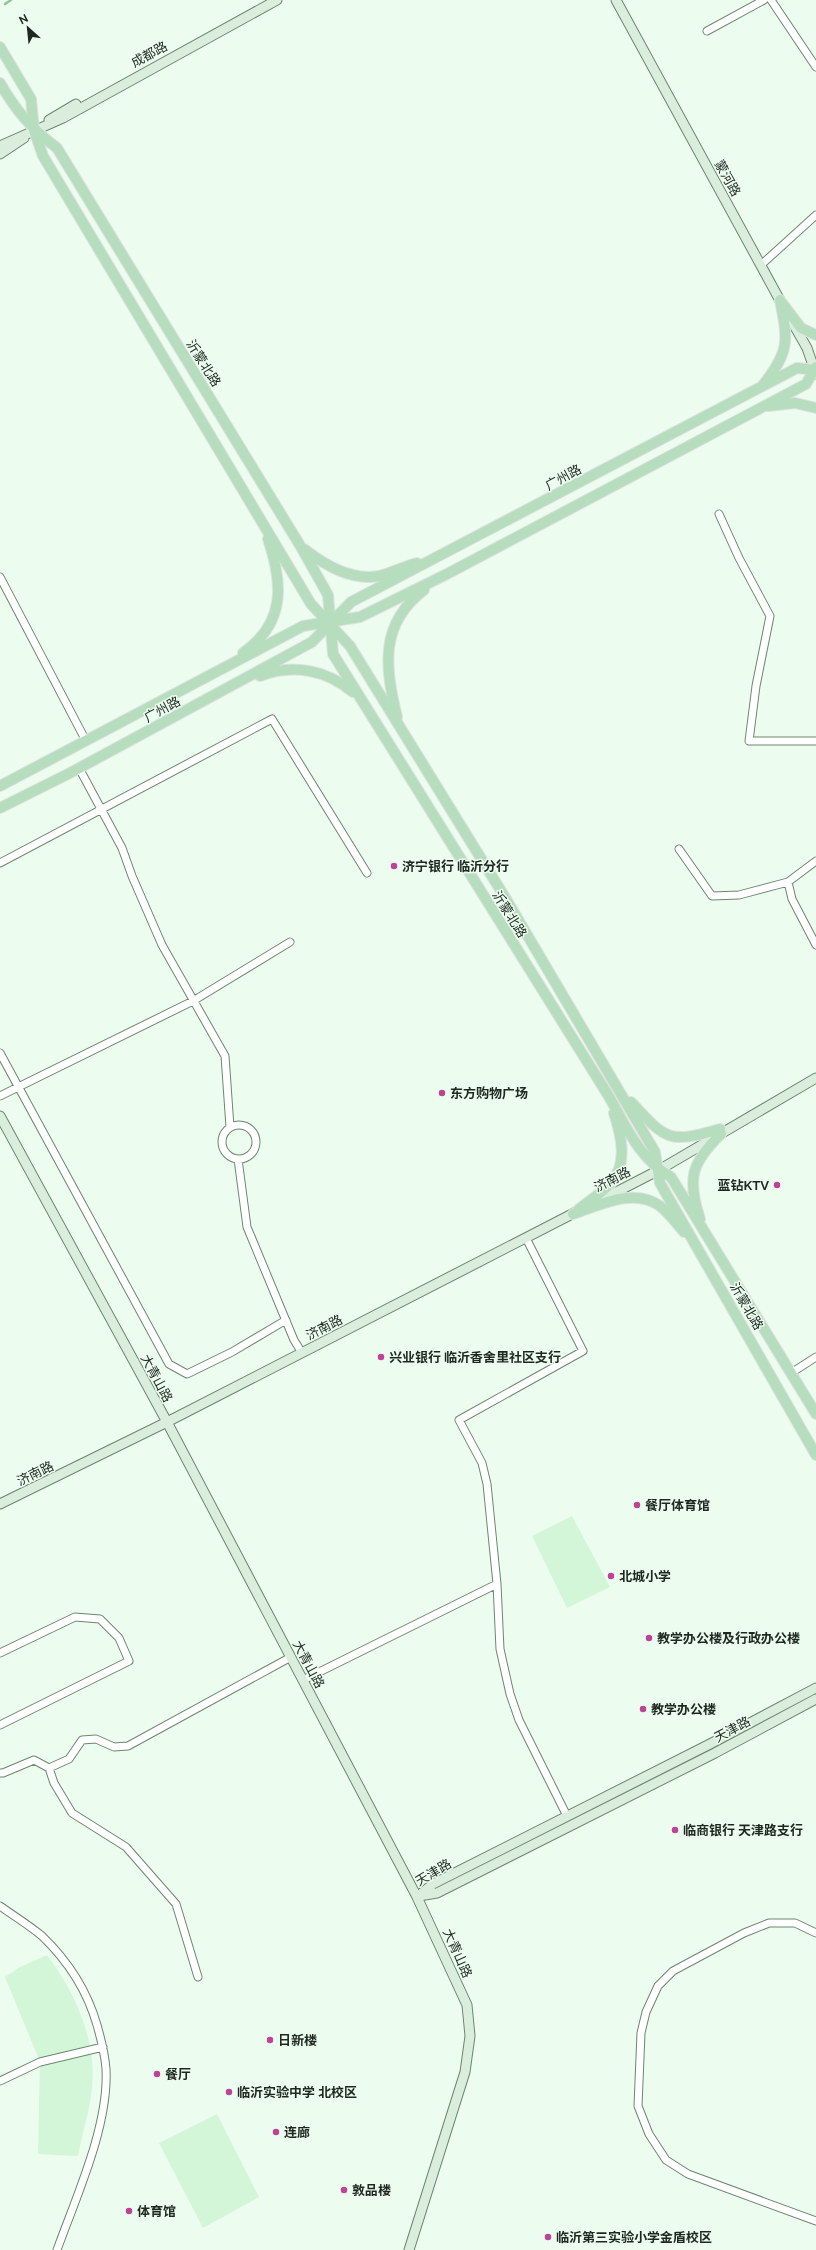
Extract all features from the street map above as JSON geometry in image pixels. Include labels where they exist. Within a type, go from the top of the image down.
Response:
[{"type":"main road","name":"沂蒙北路","points":[[0,47],[31,100],[34,130],[43,156],[311,604],[350,646],[506,899],[655,1152],[660,1183],[816,1455]]},
{"type":"main road","name":"沂蒙北路","points":[[0,83],[15,109],[34,130],[57,148],[301,547],[328,595],[333,654],[608,1095],[645,1158],[670,1177],[707,1240],[816,1414]]},
{"type":"main road","points":[[780,300],[801,328],[816,335]]},
{"type":"main road","points":[[760,388],[776,368],[784,354],[787,335],[780,300]]},
{"type":"main road","name":"广州路","points":[[0,786],[212,676],[303,626],[330,623],[360,617],[447,574],[806,384],[816,371],[797,368],[440,557],[351,602],[330,623],[312,642],[79,768],[0,808]]},
{"type":"main road","points":[[764,406],[794,403],[816,408]]},
{"type":"main road","points":[[212,676],[252,647],[269,625],[278,606],[278,580],[273,554],[262,520]]},
{"type":"main road","points":[[301,547],[324,564],[347,574],[370,576],[378,576],[440,557]]},
{"type":"main road","points":[[398,724],[389,685],[388,659],[390,642],[399,615],[413,599],[447,574]]},
{"type":"main road","points":[[222,691],[268,673],[292,669],[317,672],[340,681],[359,696]]},
{"type":"main road","points":[[619,1090],[656,1130],[674,1137],[690,1138],[721,1132]]},
{"type":"main road","points":[[573,1214],[612,1182],[620,1164],[623,1150],[619,1128],[608,1095]]},
{"type":"main road","points":[[707,1240],[696,1206],[693,1190],[694,1170],[702,1152],[721,1132]]},
{"type":"main road","points":[[573,1214],[617,1199],[643,1198],[660,1206],[697,1246]]},
{"type":"street","name":"成都路","points":[[0,154],[12,147],[59,112],[266,0]]},
{"type":"street","name":"成都路","points":[[0,146],[63,118],[277,0]]},
{"type":"street","name":"蒙河路","points":[[616,0],[807,348],[816,371]]},
{"type":"street","points":[[707,31],[764,0]]},
{"type":"street","points":[[771,0],[816,67]]},
{"type":"street","points":[[761,265],[816,215]]},
{"type":"street","points":[[719,514],[739,558],[770,616],[756,686],[749,741],[816,740]]},
{"type":"street","points":[[0,577],[86,741]]},
{"type":"street","points":[[0,863],[100,808],[272,719],[368,873]]},
{"type":"street","points":[[79,768],[122,848],[162,945],[225,1056],[230,1127]]},
{"type":"street","points":[[679,849],[712,896],[739,894],[788,882],[816,861]]},
{"type":"street","points":[[788,882],[792,899],[816,944]]},
{"type":"street","points":[[0,1096],[193,1001],[290,942]]},
{"type":"street","points":[[0,1053],[168,1364],[187,1374],[232,1352],[286,1320]]},
{"type":"street","name":"济南路","points":[[721,1132],[816,1073]]},
{"type":"street","name":"济南路","points":[[0,1504],[167,1422],[659,1170],[679,1154],[816,1078]]},
{"type":"street","name":"大青山路","points":[[0,1116],[167,1422],[291,1657],[417,1897],[467,2005],[470,2036],[466,2072],[409,2250]]},
{"type":"street","points":[[238,1125],[246,1126],[254,1134],[256,1140],[253,1152],[247,1157],[238,1159],[232,1157],[223,1147],[222,1137],[230,1127],[238,1125]]},
{"type":"street","points":[[238,1159],[247,1227],[286,1320],[302,1353]]},
{"type":"street","points":[[526,1238],[583,1351],[459,1420],[482,1463],[487,1484],[497,1584],[500,1649],[510,1694],[526,1734],[567,1816]]},
{"type":"street","points":[[791,1373],[816,1357]]},
{"type":"street","points":[[303,1680],[497,1584]]},
{"type":"street","points":[[0,1653],[75,1617],[100,1618],[119,1638],[129,1661],[0,1725]]},
{"type":"street","points":[[49,1768],[69,1759],[82,1740],[96,1739],[114,1747],[128,1746],[291,1657]]},
{"type":"street","name":"天津路","points":[[417,1897],[433,1884],[816,1688]]},
{"type":"street","name":"天津路","points":[[417,1897],[437,1893],[715,1753],[816,1699]]},
{"type":"street","points":[[0,1773],[3,1774],[34,1760],[49,1768],[54,1783],[72,1813],[126,1847],[176,1904],[198,1977]]},
{"type":"street","points":[[0,1906],[41,1935],[65,1961],[82,1986],[94,2015],[103,2047],[106,2070],[102,2110],[92,2154],[57,2250]]},
{"type":"street","points":[[816,1933],[795,1923],[769,1923],[744,1933],[673,1971],[658,1986],[646,2012],[641,2032],[638,2106],[649,2134],[666,2160],[688,2174],[816,2221]]},
{"type":"street","points":[[0,2081],[40,2062],[103,2047]]},
{"type":"green space","points":[[572,1516],[610,1587],[567,1608],[532,1536]]},
{"type":"green space","points":[[47,1955],[67,1985],[75,2001],[82,2017],[91,2052],[93,2070],[91,2096],[78,2156],[38,2154],[40,2062],[5,1977],[20,1967]]},
{"type":"green space","points":[[217,2114],[259,2197],[203,2228],[159,2143]]},
{"type":"waterway","points":[[5,4],[11,0]]},
{"type":"place","name":"济宁银行 临沂分行","points":[[394,866]]},
{"type":"place","name":"东方购物广场","points":[[442,1093]]},
{"type":"place","name":"蓝钻KTV","points":[[777,1185]]},
{"type":"place","name":"兴业银行 临沂香舍里社区支行","points":[[381,1357]]},
{"type":"place","name":"餐厅体育馆","points":[[637,1505]]},
{"type":"place","name":"北城小学","points":[[611,1576]]},
{"type":"place","name":"教学办公楼及行政办公楼","points":[[649,1638]]},
{"type":"place","name":"教学办公楼","points":[[643,1709]]},
{"type":"place","name":"临商银行 天津路支行","points":[[675,1830]]},
{"type":"place","name":"日新楼","points":[[270,2040]]},
{"type":"place","name":"餐厅","points":[[157,2074]]},
{"type":"place","name":"临沂实验中学 北校区","points":[[229,2092]]},
{"type":"place","name":"连廊","points":[[276,2132]]},
{"type":"place","name":"敦品楼","points":[[344,2190]]},
{"type":"place","name":"体育馆","points":[[129,2211]]},
{"type":"place","name":"临沂第三实验小学金盾校区","points":[[548,2237]]}]
